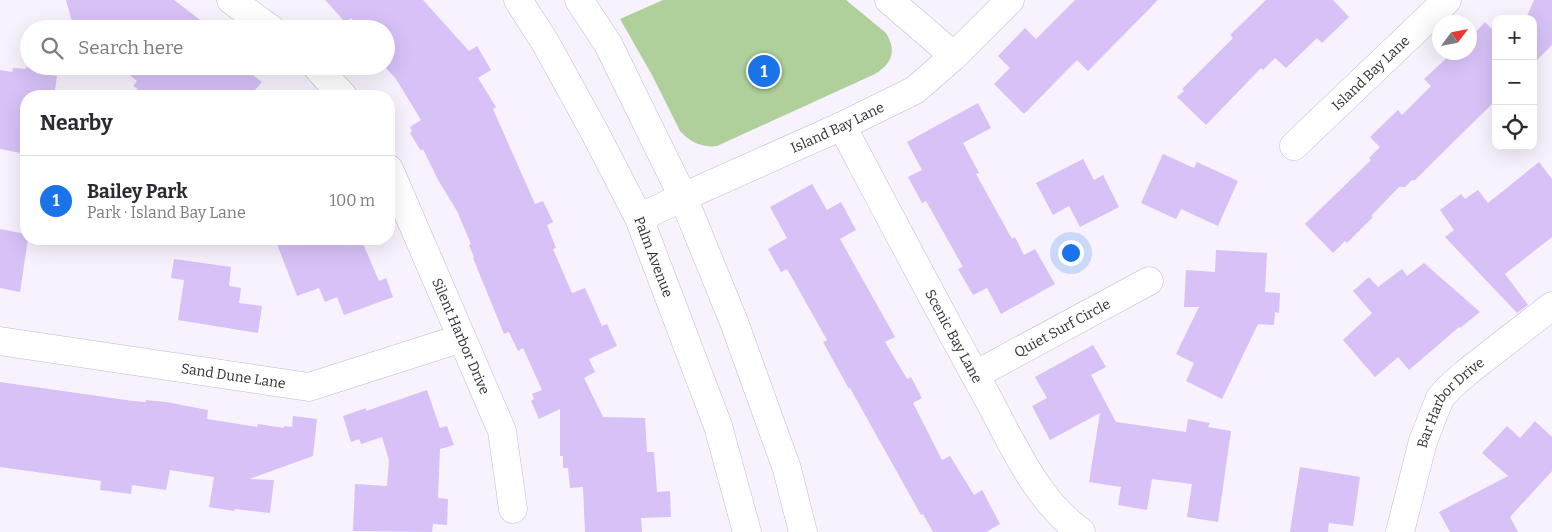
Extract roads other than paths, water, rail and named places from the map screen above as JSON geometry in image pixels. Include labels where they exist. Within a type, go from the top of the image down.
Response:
[{"type":"street","points":[[231,0],[259,20]]},
{"type":"street","name":"Palm Avenue","points":[[518,0],[545,42],[590,123],[639,218],[718,426],[747,532]]},
{"type":"street","points":[[579,0],[608,44],[683,197],[734,322],[787,469],[803,532]]},
{"type":"street","points":[[888,0],[954,56]]},
{"type":"street","name":"Island Bay Lane","points":[[639,218],[842,126],[915,90],[954,56],[1010,0]]},
{"type":"street","name":"Island Bay Lane","points":[[1294,146],[1447,0]]},
{"type":"street","points":[[324,75],[338,90]]},
{"type":"street","name":"Scenic Bay Lane","points":[[842,126],[974,375],[1032,477],[1047,501],[1067,522],[1081,532]]},
{"type":"street","name":"Silent Harbor Drive","points":[[395,183],[502,431],[513,509]]},
{"type":"street","name":"Quiet Surf Circle","points":[[974,375],[1149,281]]},
{"type":"street","name":"Bar Harbor Drive","points":[[1400,532],[1424,441],[1440,398],[1467,372],[1552,306]]},
{"type":"street","name":"Sand Dune Lane","points":[[0,341],[309,387],[462,338]]},
{"type":"place","name":"Bailey Park","points":[[764,71]]}]
